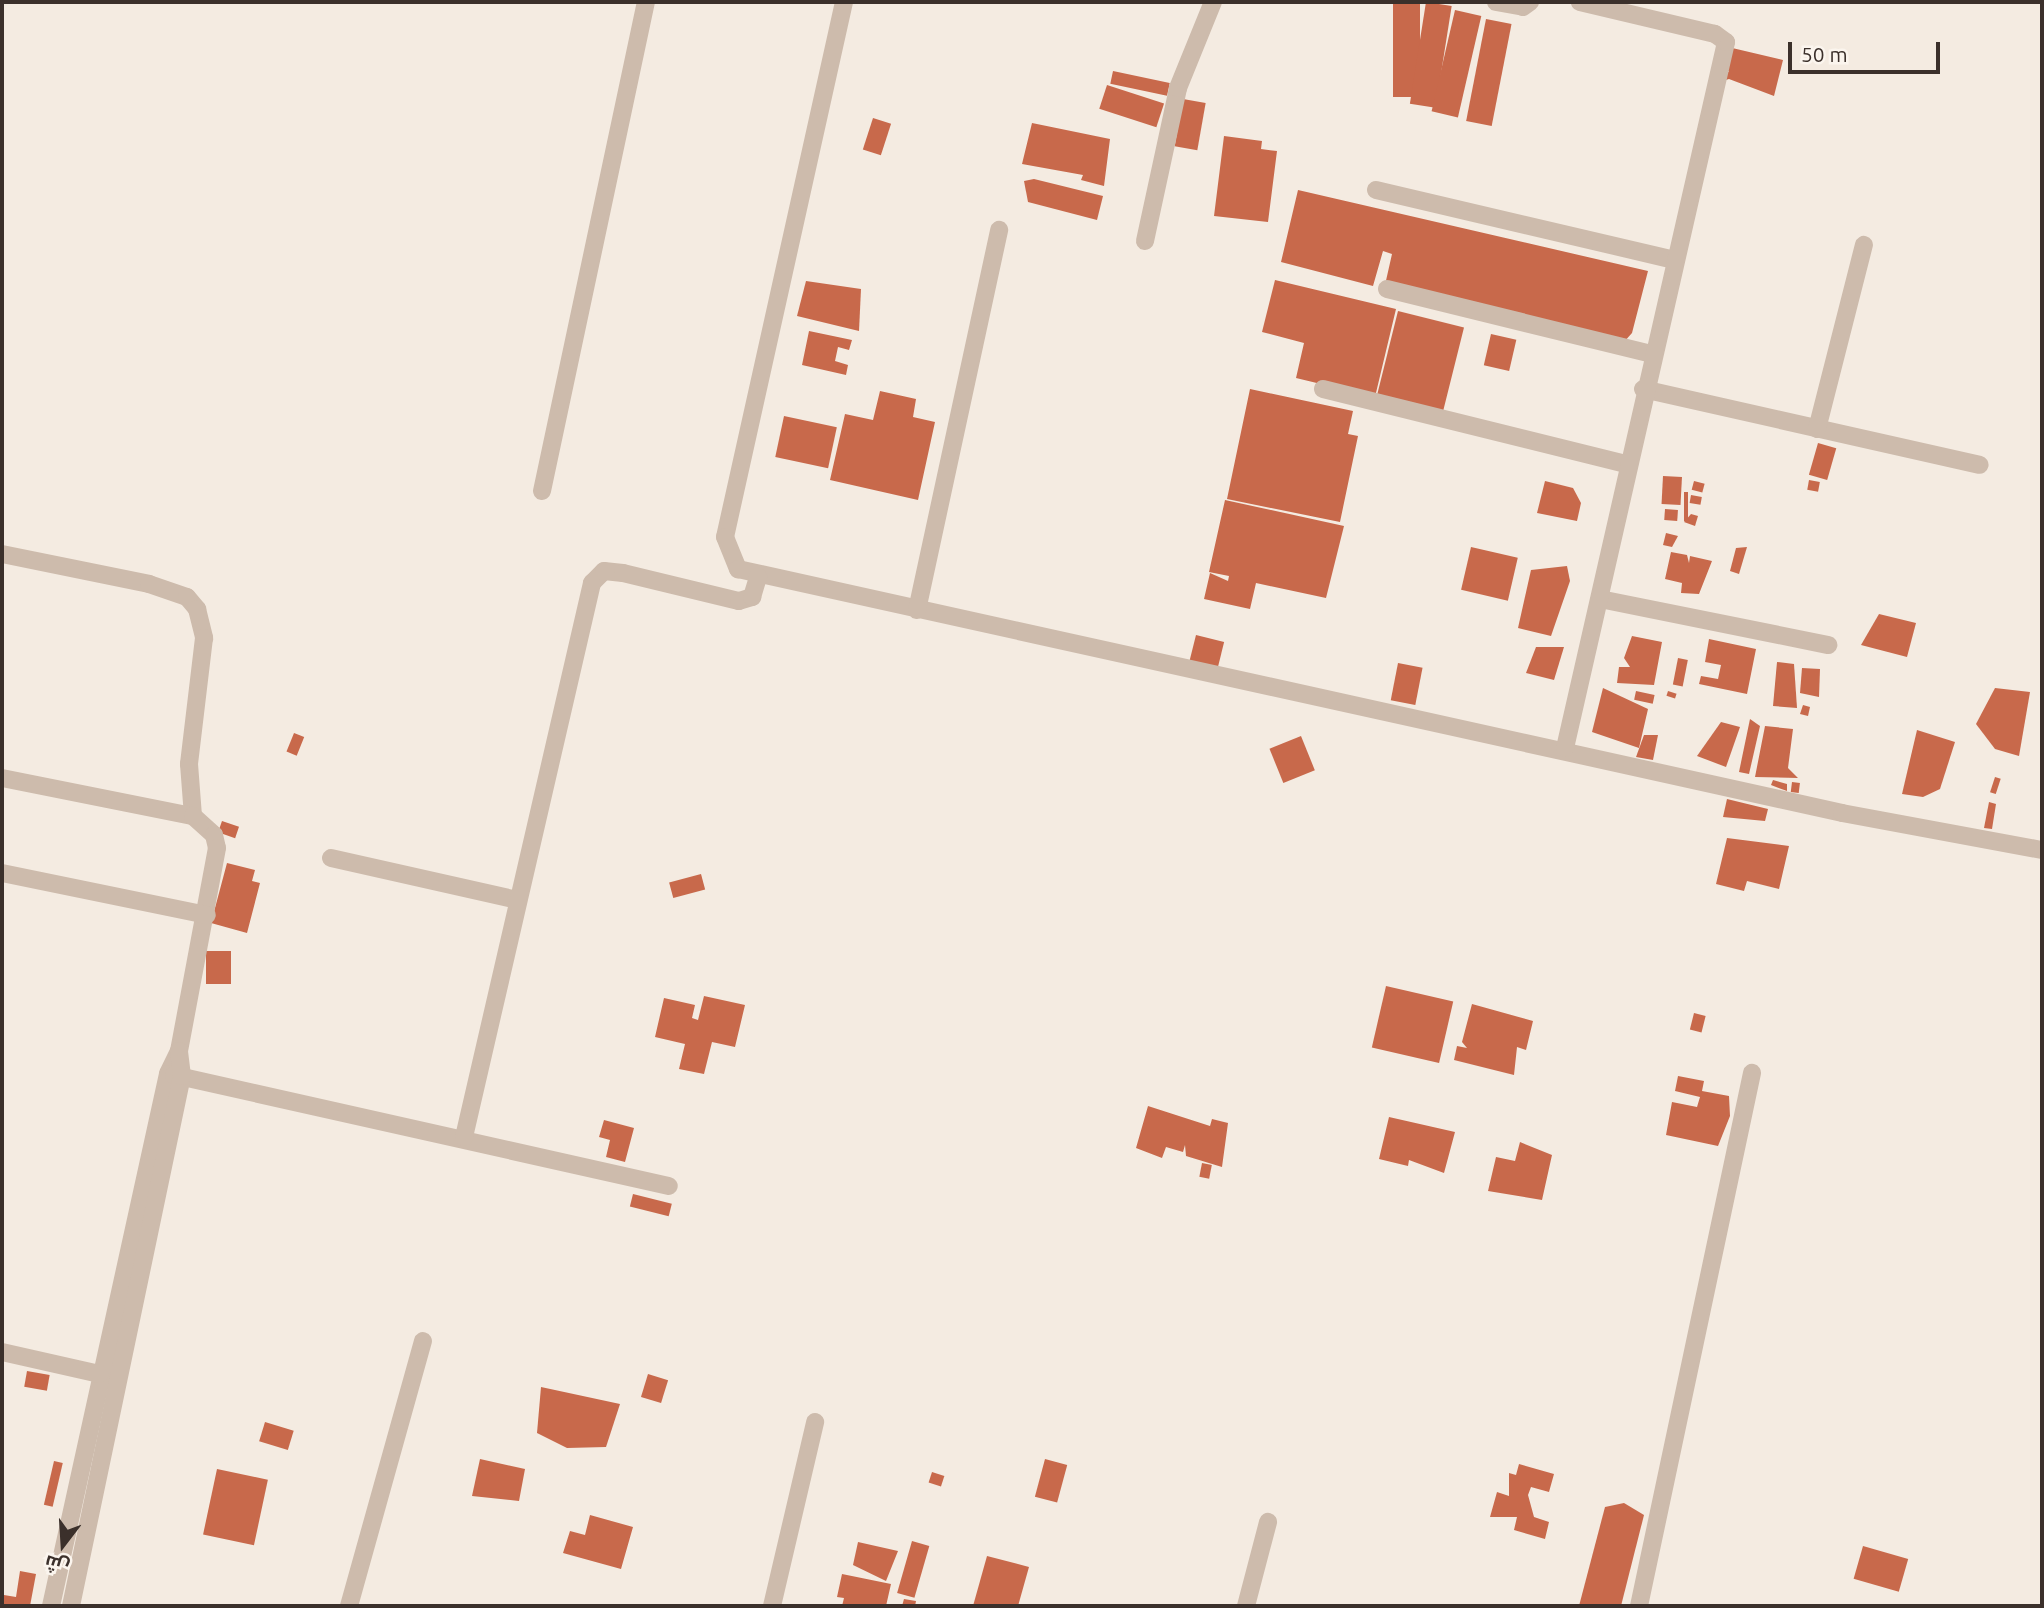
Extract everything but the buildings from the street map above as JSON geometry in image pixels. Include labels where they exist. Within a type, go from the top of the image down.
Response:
[{"type":"street","points":[[542,491],[646,2]]},
{"type":"street","points":[[844,2],[725,537],[729,560],[758,577],[1565,748],[1842,813],[2042,850]]},
{"type":"street","points":[[1145,241],[1178,88],[1213,2]]},
{"type":"street","points":[[1496,2],[1523,8],[1530,2]]},
{"type":"street","points":[[1565,748],[1600,599],[1643,389],[1726,42],[1715,34],[1580,2]]},
{"type":"street","points":[[1377,190],[1674,260]]},
{"type":"street","points":[[917,610],[999,230]]},
{"type":"street","points":[[1817,429],[1864,245]]},
{"type":"street","points":[[1387,289],[1651,354]]},
{"type":"street","points":[[1323,389],[1626,464]]},
{"type":"street","points":[[1643,389],[1980,466]]},
{"type":"street","points":[[2,554],[149,584],[187,597],[197,609],[204,638],[188,764],[193,816]]},
{"type":"street","points":[[464,1137],[592,583],[604,571],[623,573],[739,601],[752,597],[758,577]]},
{"type":"street","points":[[1600,599],[1828,645]]},
{"type":"street","points":[[2,778],[193,816],[214,835],[217,848],[207,915],[71,1606]]},
{"type":"street","points":[[331,858],[517,900]]},
{"type":"street","points":[[2,873],[207,915]]},
{"type":"street","points":[[1639,1606],[1752,1073]]},
{"type":"street","points":[[175,1075],[464,1137],[669,1186]]},
{"type":"street","points":[[51,1606],[100,1374],[175,1075]]},
{"type":"street","points":[[349,1606],[423,1341]]},
{"type":"street","points":[[2,1352],[100,1374]]},
{"type":"street","points":[[772,1606],[815,1422]]},
{"type":"street","points":[[74,1501],[93,1505]]},
{"type":"street","points":[[1246,1606],[1268,1522]]}]
